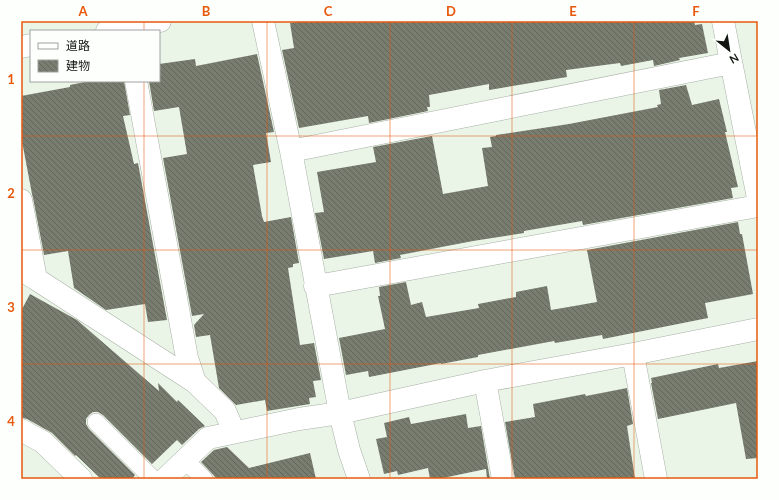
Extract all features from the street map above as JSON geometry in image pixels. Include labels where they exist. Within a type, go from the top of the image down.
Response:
[{"type":"street","points":[[121,28],[160,21]]},
{"type":"street","points":[[263,21],[291,151],[340,413],[349,450],[359,479]]},
{"type":"street","points":[[723,21],[758,198]]},
{"type":"street","points":[[291,151],[731,63]]},
{"type":"street","points":[[136,82],[187,358],[195,382]]},
{"type":"street","points":[[21,200],[29,275],[195,382],[225,411],[234,432]]},
{"type":"street","points":[[316,286],[758,206]]},
{"type":"street","points":[[165,479],[208,438],[299,419],[340,413],[485,381],[758,329]]},
{"type":"street","points":[[633,354],[656,479]]},
{"type":"street","points":[[485,381],[503,479]]},
{"type":"street","points":[[21,430],[43,442],[81,479]]},
{"type":"lane","points":[[96,422],[153,479]]},
{"type":"lane","points":[[185,460],[204,479]]},
{"type":"building","points":[[305,21],[694,21],[695,25],[702,24],[708,53],[679,58],[680,60],[654,66],[653,60],[621,66],[620,63],[566,70],[567,77],[489,90],[489,84],[429,95],[430,107],[427,107],[428,111],[369,123],[368,116],[299,128],[282,50],[294,48],[290,23]]},
{"type":"building","points":[[257,54],[274,132],[266,133],[271,162],[253,165],[264,222],[291,217],[299,263],[293,264],[293,267],[288,268],[300,345],[314,343],[321,380],[313,381],[316,397],[309,398],[310,404],[267,411],[265,400],[236,405],[219,388],[210,335],[196,337],[194,325],[204,314],[192,316],[163,158],[187,154],[179,107],[154,111],[149,82],[160,82],[160,64],[195,59],[196,66]]},
{"type":"building","points":[[85,82],[124,82],[130,115],[123,116],[134,164],[138,163],[167,320],[148,322],[145,304],[106,310],[74,288],[68,251],[44,255],[21,136],[21,96],[70,87],[70,85]]},
{"type":"building","points":[[686,85],[692,105],[719,99],[738,187],[731,188],[733,198],[583,225],[582,221],[524,231],[524,233],[400,255],[401,258],[375,263],[373,251],[324,259],[315,213],[324,212],[317,172],[376,162],[373,147],[432,136],[443,194],[488,186],[482,148],[492,147],[490,137],[658,107],[657,105],[661,104],[659,90]]},
{"type":"building","points":[[738,222],[740,234],[742,234],[753,294],[705,303],[708,318],[603,339],[602,335],[555,343],[554,341],[369,377],[368,371],[346,375],[339,338],[385,329],[378,296],[380,296],[379,287],[406,282],[411,305],[422,302],[426,317],[479,308],[478,304],[516,297],[516,292],[547,286],[551,310],[597,302],[587,250]]},
{"type":"building","points":[[30,294],[77,320],[159,391],[158,383],[205,426],[199,429],[182,445],[177,440],[152,464],[103,415],[98,412],[93,412],[86,419],[86,424],[89,429],[135,475],[132,479],[101,479],[52,433],[21,416],[21,311]]},
{"type":"building","points":[[758,361],[758,458],[746,459],[736,403],[658,419],[651,378],[718,364],[719,368]]},
{"type":"building","points":[[627,388],[633,424],[627,426],[635,479],[515,479],[505,422],[535,417],[533,404]]},
{"type":"building","points":[[466,414],[468,428],[481,426],[490,479],[487,479],[486,469],[438,479],[430,479],[428,468],[398,475],[397,471],[384,474],[376,439],[387,437],[384,423],[409,417],[411,424]]},
{"type":"building","points":[[227,447],[249,468],[310,453],[316,479],[217,479],[201,462],[214,450]]}]
